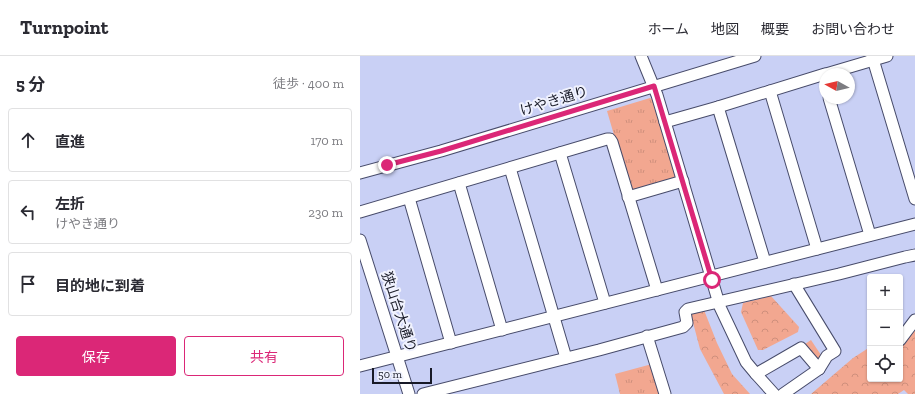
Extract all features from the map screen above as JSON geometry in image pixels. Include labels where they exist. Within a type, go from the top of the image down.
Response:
[{"type":"street","points":[[641,56],[654,86],[719,302],[746,362],[774,394]]},
{"type":"street","name":"けやき通り","points":[[360,173],[441,151],[756,56]]},
{"type":"street","points":[[848,68],[873,58],[887,56]]},
{"type":"street","points":[[873,58],[915,199]]},
{"type":"street","points":[[665,122],[770,91],[819,79]]},
{"type":"street","points":[[770,91],[817,249]]},
{"type":"street","points":[[831,104],[870,235]]},
{"type":"street","points":[[718,107],[765,262]]},
{"type":"street","points":[[360,212],[610,139],[657,290]]},
{"type":"street","points":[[560,153],[605,303]]},
{"type":"street","points":[[510,168],[566,358]]},
{"type":"street","points":[[628,197],[683,181]]},
{"type":"street","points":[[459,183],[502,330]]},
{"type":"street","points":[[409,198],[451,343]]},
{"type":"street","points":[[360,366],[915,224]]},
{"type":"street","name":"狭山台大通り","points":[[360,240],[409,394]]},
{"type":"street","points":[[423,394],[457,390],[686,325],[687,321],[685,312],[687,310],[858,270],[905,256],[915,255]]},
{"type":"street","points":[[783,394],[819,369],[827,356],[836,350],[794,284]]},
{"type":"street","points":[[903,336],[915,320]]},
{"type":"street","points":[[647,336],[665,394]]},
{"type":"street","points":[[756,374],[801,348],[819,369]]},
{"type":"green space","points":[[650,98],[655,101],[677,177],[676,180],[634,192],[630,190],[607,111]]},
{"type":"green space","points":[[771,296],[799,327],[798,332],[763,350],[758,350],[741,312],[743,303]]},
{"type":"green space","points":[[704,310],[717,343],[732,374],[750,394],[724,394],[700,349],[691,315],[693,312]]},
{"type":"green space","points":[[915,326],[915,394],[908,394],[904,390],[898,394],[811,394],[853,358],[867,349],[867,382],[903,382],[903,340]]},
{"type":"green space","points":[[811,340],[821,355],[821,364],[802,346]]},
{"type":"green space","points":[[652,364],[661,394],[620,394],[615,374]]},
{"type":"route","points":[[387,165],[441,151],[654,86],[712,280]]}]
